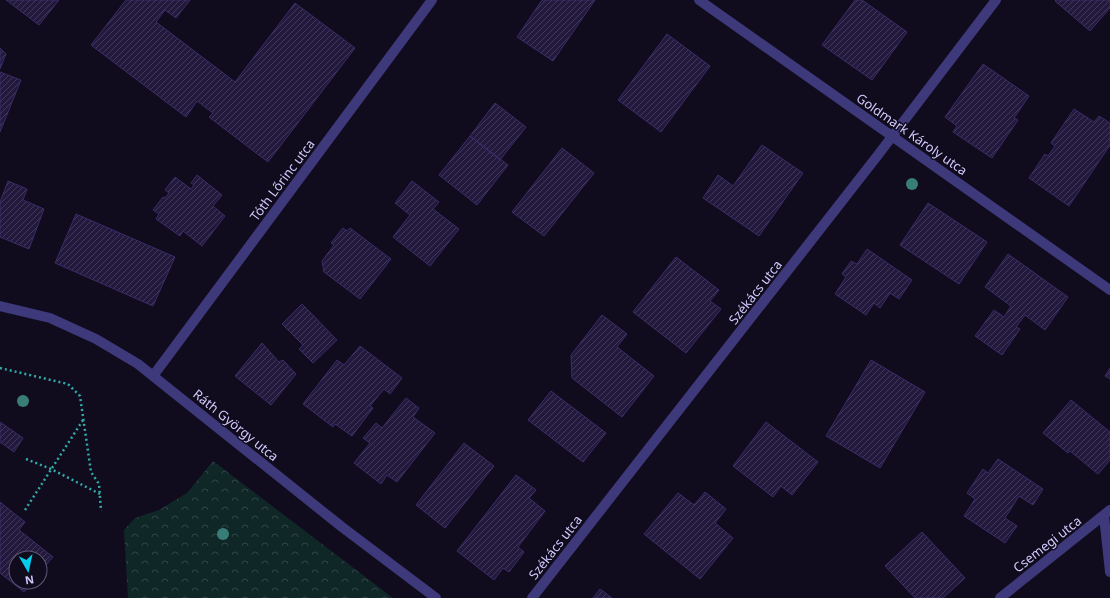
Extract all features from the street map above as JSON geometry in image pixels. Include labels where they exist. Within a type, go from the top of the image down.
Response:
[{"type":"street","name":"Tóth Lőrinc utca","points":[[154,376],[432,0]]},
{"type":"street","name":"Goldmark Károly utca","points":[[699,0],[1110,290]]},
{"type":"street","name":"Székács utca","points":[[532,598],[996,0]]},
{"type":"street","name":"Ráth György utca","points":[[0,306],[50,318],[96,339],[138,364],[342,526],[436,598]]},
{"type":"street","points":[[1107,513],[1110,572]]},
{"type":"street","name":"Csemegi utca","points":[[1000,598],[1107,513]]},
{"type":"path","points":[[0,368],[68,384],[80,396],[91,472],[99,484],[101,511]]},
{"type":"path","points":[[25,510],[83,419]]},
{"type":"path","points":[[26,459],[51,469],[100,495]]},
{"type":"green space","points":[[213,461],[393,598],[128,598],[124,530],[135,518],[159,510],[187,493]]},
{"type":"building","points":[[6,0],[59,0],[39,25]]},
{"type":"building","points":[[126,0],[190,0],[176,18],[165,10],[156,22],[235,82],[295,3],[355,48],[268,162],[209,117],[213,113],[197,101],[186,117],[91,45]]},
{"type":"building","points":[[542,0],[595,0],[553,61],[517,37]]},
{"type":"building","points":[[855,0],[862,0],[907,32],[872,80],[822,45]]},
{"type":"building","points":[[1110,0],[1110,8],[1090,31],[1055,1]]},
{"type":"building","points":[[667,34],[710,66],[661,132],[618,100]]},
{"type":"building","points":[[0,48],[6,54],[0,69]]},
{"type":"building","points":[[983,64],[1029,96],[1014,118],[1018,120],[992,158],[953,132],[957,126],[945,117]]},
{"type":"building","points":[[0,72],[21,80],[0,132]]},
{"type":"building","points":[[495,103],[526,127],[500,160],[470,136]]},
{"type":"building","points":[[1074,109],[1094,122],[1099,116],[1110,123],[1110,145],[1069,206],[1029,178],[1045,154],[1048,156],[1055,146],[1051,143]]},
{"type":"building","points":[[470,136],[508,165],[477,205],[439,175]]},
{"type":"building","points":[[762,145],[803,173],[759,236],[703,198],[718,175],[733,186]]},
{"type":"building","points":[[562,148],[594,173],[544,236],[512,212]]},
{"type":"building","points":[[197,175],[222,195],[213,206],[225,216],[202,246],[183,231],[180,236],[156,219],[159,214],[153,210],[163,197],[165,198],[169,193],[165,190],[175,177],[191,189],[194,185],[191,183]]},
{"type":"building","points":[[8,181],[27,189],[23,200],[44,209],[29,249],[0,237],[0,202]]},
{"type":"building","points":[[412,181],[439,202],[433,209],[459,229],[430,266],[393,237],[410,215],[395,203]]},
{"type":"building","points":[[928,203],[987,242],[959,284],[900,245]]},
{"type":"building","points":[[76,214],[175,257],[153,306],[55,263]]},
{"type":"building","points":[[343,228],[347,231],[350,228],[391,259],[360,299],[324,272],[322,261],[334,245],[331,243]]},
{"type":"building","points":[[867,249],[912,280],[899,299],[890,293],[880,308],[874,303],[866,315],[835,294],[846,277],[842,274],[851,261],[857,264]]},
{"type":"building","points":[[1008,254],[1068,297],[1045,330],[1025,315],[1016,327],[1020,329],[1002,355],[975,336],[994,310],[1004,317],[1011,306],[985,287]]},
{"type":"building","points":[[676,257],[719,290],[710,301],[721,309],[686,353],[633,312]]},
{"type":"building","points":[[302,304],[337,340],[313,363],[299,349],[303,345],[282,324]]},
{"type":"building","points":[[602,315],[627,334],[617,347],[654,376],[622,417],[572,378],[571,355]]},
{"type":"building","points":[[262,343],[279,362],[283,360],[296,374],[271,405],[235,376]]},
{"type":"building","points":[[360,346],[402,378],[390,394],[384,389],[370,406],[373,408],[352,436],[335,424],[333,427],[303,404],[337,360],[344,365]]},
{"type":"building","points":[[871,360],[925,392],[880,468],[826,436]]},
{"type":"building","points":[[1110,368],[1110,379],[1105,376]]},
{"type":"building","points":[[551,391],[606,433],[583,462],[528,420]]},
{"type":"building","points":[[406,398],[419,408],[413,417],[435,433],[397,482],[387,475],[381,484],[354,463],[370,443],[363,438],[376,423],[382,428]]},
{"type":"building","points":[[1071,400],[1110,432],[1110,460],[1098,474],[1070,451],[1068,453],[1043,433]]},
{"type":"building","points":[[0,422],[23,438],[14,452],[0,442]]},
{"type":"building","points":[[766,422],[818,462],[792,495],[781,486],[773,497],[733,466]]},
{"type":"building","points":[[464,443],[494,466],[445,528],[416,505]]},
{"type":"building","points":[[998,459],[1043,489],[1033,505],[1019,496],[1005,518],[1017,526],[1005,543],[964,516],[975,499],[967,493],[983,469],[988,473]]},
{"type":"building","points":[[516,475],[536,490],[529,498],[545,511],[518,547],[524,552],[509,572],[503,568],[494,580],[457,551]]},
{"type":"building","points":[[705,492],[726,509],[715,523],[733,538],[700,579],[644,534],[678,493],[694,505]]},
{"type":"building","points":[[0,502],[25,522],[19,530],[44,550],[8,550],[8,579],[0,573]]},
{"type":"building","points":[[922,532],[965,578],[943,598],[915,598],[885,566]]},
{"type":"building","points":[[48,553],[53,557],[48,563]]},
{"type":"building","points":[[600,589],[612,598],[593,598]]}]
